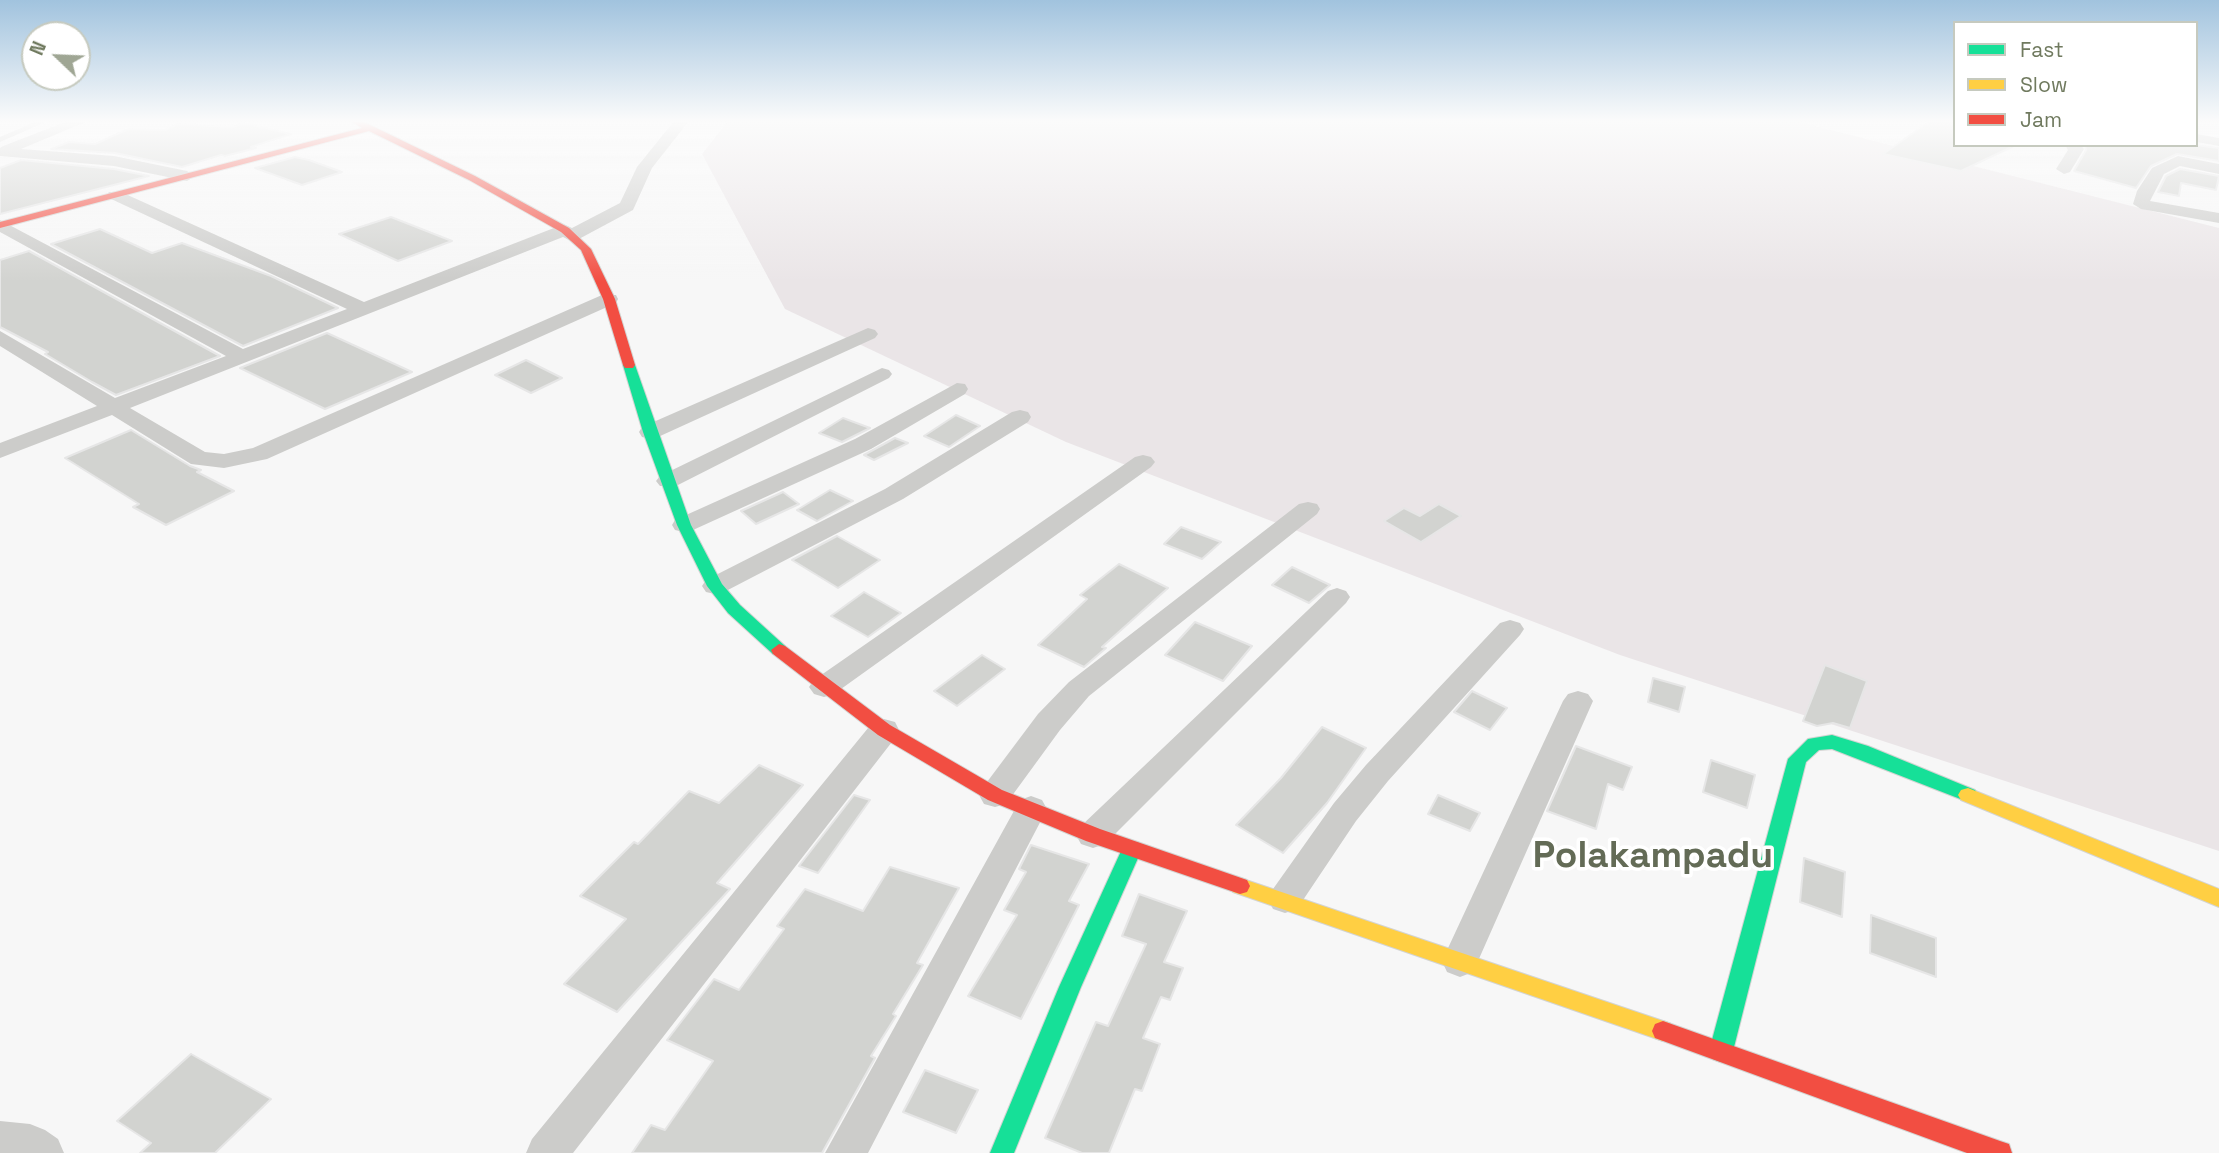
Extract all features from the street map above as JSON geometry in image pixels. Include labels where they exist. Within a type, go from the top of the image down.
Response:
[{"type":"main road","points":[[0,225],[191,175]]},
{"type":"main road","points":[[464,175],[568,233],[586,249],[610,299],[650,432],[684,525],[715,586],[762,637],[824,687],[884,730],[995,795],[1093,835],[1721,1051],[2000,1153]]},
{"type":"main road","points":[[1721,1051],[1797,760],[1814,744],[1832,742],[1861,751],[2219,898]]},
{"type":"main road","points":[[1002,1153],[1070,987],[1132,849]]},
{"type":"street","points":[[181,175],[187,176]]},
{"type":"street","points":[[0,451],[363,309],[568,233],[627,206],[641,175]]},
{"type":"street","points":[[2156,175],[2145,191],[2141,204],[2219,218]]},
{"type":"street","points":[[115,195],[363,309]]},
{"type":"street","points":[[0,225],[242,356]]},
{"type":"street","points":[[0,337],[199,459],[224,461],[259,454],[610,299]]},
{"type":"street","points":[[650,432],[867,334]]},
{"type":"street","points":[[668,481],[883,374]]},
{"type":"street","points":[[684,525],[863,444],[957,389]]},
{"type":"street","points":[[715,586],[894,494],[1020,417]]},
{"type":"street","points":[[824,687],[1143,462]]},
{"type":"street","points":[[995,795],[1049,722],[1079,689],[1307,509]]},
{"type":"street","points":[[1093,835],[1338,597]]},
{"type":"street","points":[[1285,899],[1345,812],[1369,783],[1510,629]]},
{"type":"street","points":[[1460,961],[1578,701]]},
{"type":"street","points":[[547,1153],[884,730]]},
{"type":"street","points":[[846,1153],[1031,809]]},
{"type":"street","points":[[0,1141],[30,1144],[43,1153]]},
{"type":"shaded area","points":[[713,175],[2008,175],[2219,228],[2219,851],[1620,655],[1066,442],[785,309]]},
{"type":"building","points":[[0,175],[149,176],[0,214]]},
{"type":"building","points":[[274,175],[333,175],[302,185]]},
{"type":"building","points":[[2088,175],[2145,175],[2136,188]]},
{"type":"building","points":[[2166,176],[2219,176],[2216,190],[2181,183],[2179,196],[2158,192]]},
{"type":"building","points":[[391,217],[452,241],[398,261],[339,234]]},
{"type":"building","points":[[100,229],[152,253],[182,243],[271,276],[338,308],[243,346],[51,244]]},
{"type":"building","points":[[29,251],[220,356],[116,395],[92,382],[45,354],[48,352],[0,327],[0,260]]},
{"type":"building","points":[[327,333],[412,372],[325,409],[240,368]]},
{"type":"building","points":[[526,360],[562,378],[531,393],[495,375]]},
{"type":"building","points":[[956,415],[980,426],[949,447],[924,436]]},
{"type":"building","points":[[843,418],[870,428],[842,442],[819,433]]},
{"type":"building","points":[[131,430],[201,470],[197,472],[234,491],[166,525],[133,507],[139,504],[65,458]]},
{"type":"building","points":[[895,438],[908,443],[874,460],[864,455]]},
{"type":"building","points":[[830,490],[853,501],[817,521],[797,510]]},
{"type":"building","points":[[783,492],[799,504],[756,524],[741,511]]},
{"type":"building","points":[[1439,504],[1461,516],[1421,542],[1384,521],[1404,508],[1420,516]]},
{"type":"building","points":[[1181,527],[1221,542],[1202,559],[1164,544]]},
{"type":"building","points":[[837,536],[880,560],[838,588],[792,560]]},
{"type":"building","points":[[1119,564],[1168,588],[1102,647],[1106,648],[1084,667],[1038,645],[1087,599],[1080,595]]},
{"type":"building","points":[[1292,567],[1330,585],[1309,603],[1272,585]]},
{"type":"building","points":[[864,592],[901,613],[868,637],[831,616]]},
{"type":"building","points":[[1195,622],[1252,646],[1223,681],[1165,655]]},
{"type":"building","points":[[982,655],[1005,669],[957,706],[934,691]]},
{"type":"building","points":[[1825,665],[1867,681],[1850,728],[1833,723],[1817,726],[1803,721]]},
{"type":"building","points":[[1653,678],[1685,687],[1679,712],[1648,702]]},
{"type":"building","points":[[1472,691],[1507,708],[1490,730],[1454,712]]},
{"type":"building","points":[[1322,727],[1366,748],[1327,803],[1283,853],[1236,825],[1281,778]]},
{"type":"building","points":[[1576,746],[1632,767],[1623,790],[1608,784],[1596,829],[1547,811]]},
{"type":"building","points":[[1711,760],[1755,775],[1747,808],[1703,792]]},
{"type":"building","points":[[759,765],[803,785],[717,883],[730,889],[617,1012],[564,984],[626,919],[580,896],[634,842],[638,844],[689,791],[719,803]]},
{"type":"building","points":[[854,795],[870,800],[818,873],[799,866]]},
{"type":"building","points":[[1438,795],[1480,813],[1470,831],[1428,814]]},
{"type":"building","points":[[1031,845],[1089,864],[1069,901],[1079,905],[1021,1019],[968,996],[1017,915],[1004,910],[1026,872],[1019,869]]},
{"type":"building","points":[[1804,858],[1845,872],[1842,917],[1800,902]]},
{"type":"building","points":[[890,867],[959,888],[917,963],[923,965],[871,1056],[875,1058],[822,1153],[632,1153],[651,1125],[665,1130],[713,1061],[667,1040],[714,979],[739,990],[784,929],[777,926],[805,889],[863,911]]},
{"type":"building","points":[[1139,894],[1187,911],[1164,962],[1183,968],[1170,1000],[1161,997],[1143,1038],[1160,1044],[1142,1091],[1135,1089],[1109,1153],[1082,1153],[1045,1138],[1096,1022],[1108,1026],[1146,944],[1122,936]]},
{"type":"building","points":[[1871,915],[1936,938],[1936,977],[1870,953]]},
{"type":"building","points":[[191,1054],[271,1099],[215,1153],[140,1153],[151,1143],[117,1121]]},
{"type":"building","points":[[925,1070],[978,1090],[956,1133],[903,1112]]},
{"type":"traffic: fast","points":[[629,365],[684,525],[715,586],[734,609],[779,650]]},
{"type":"traffic: fast","points":[[1721,1051],[1797,759],[1814,744],[1832,742],[1861,751],[1968,795]]},
{"type":"traffic: fast","points":[[1002,1153],[1070,987],[1132,849]]},
{"type":"traffic: slow","points":[[1968,795],[2219,898]]},
{"type":"traffic: slow","points":[[1240,886],[1663,1031]]},
{"type":"traffic: jam","points":[[0,225],[191,175]]},
{"type":"traffic: jam","points":[[465,175],[565,230],[586,249],[609,299],[629,365]]},
{"type":"traffic: jam","points":[[779,650],[884,730],[995,795],[1093,835],[1240,886]]},
{"type":"traffic: jam","points":[[1663,1031],[2000,1153]]},
{"type":"district","name":"Polakampadu","points":[[1653,857]]}]
